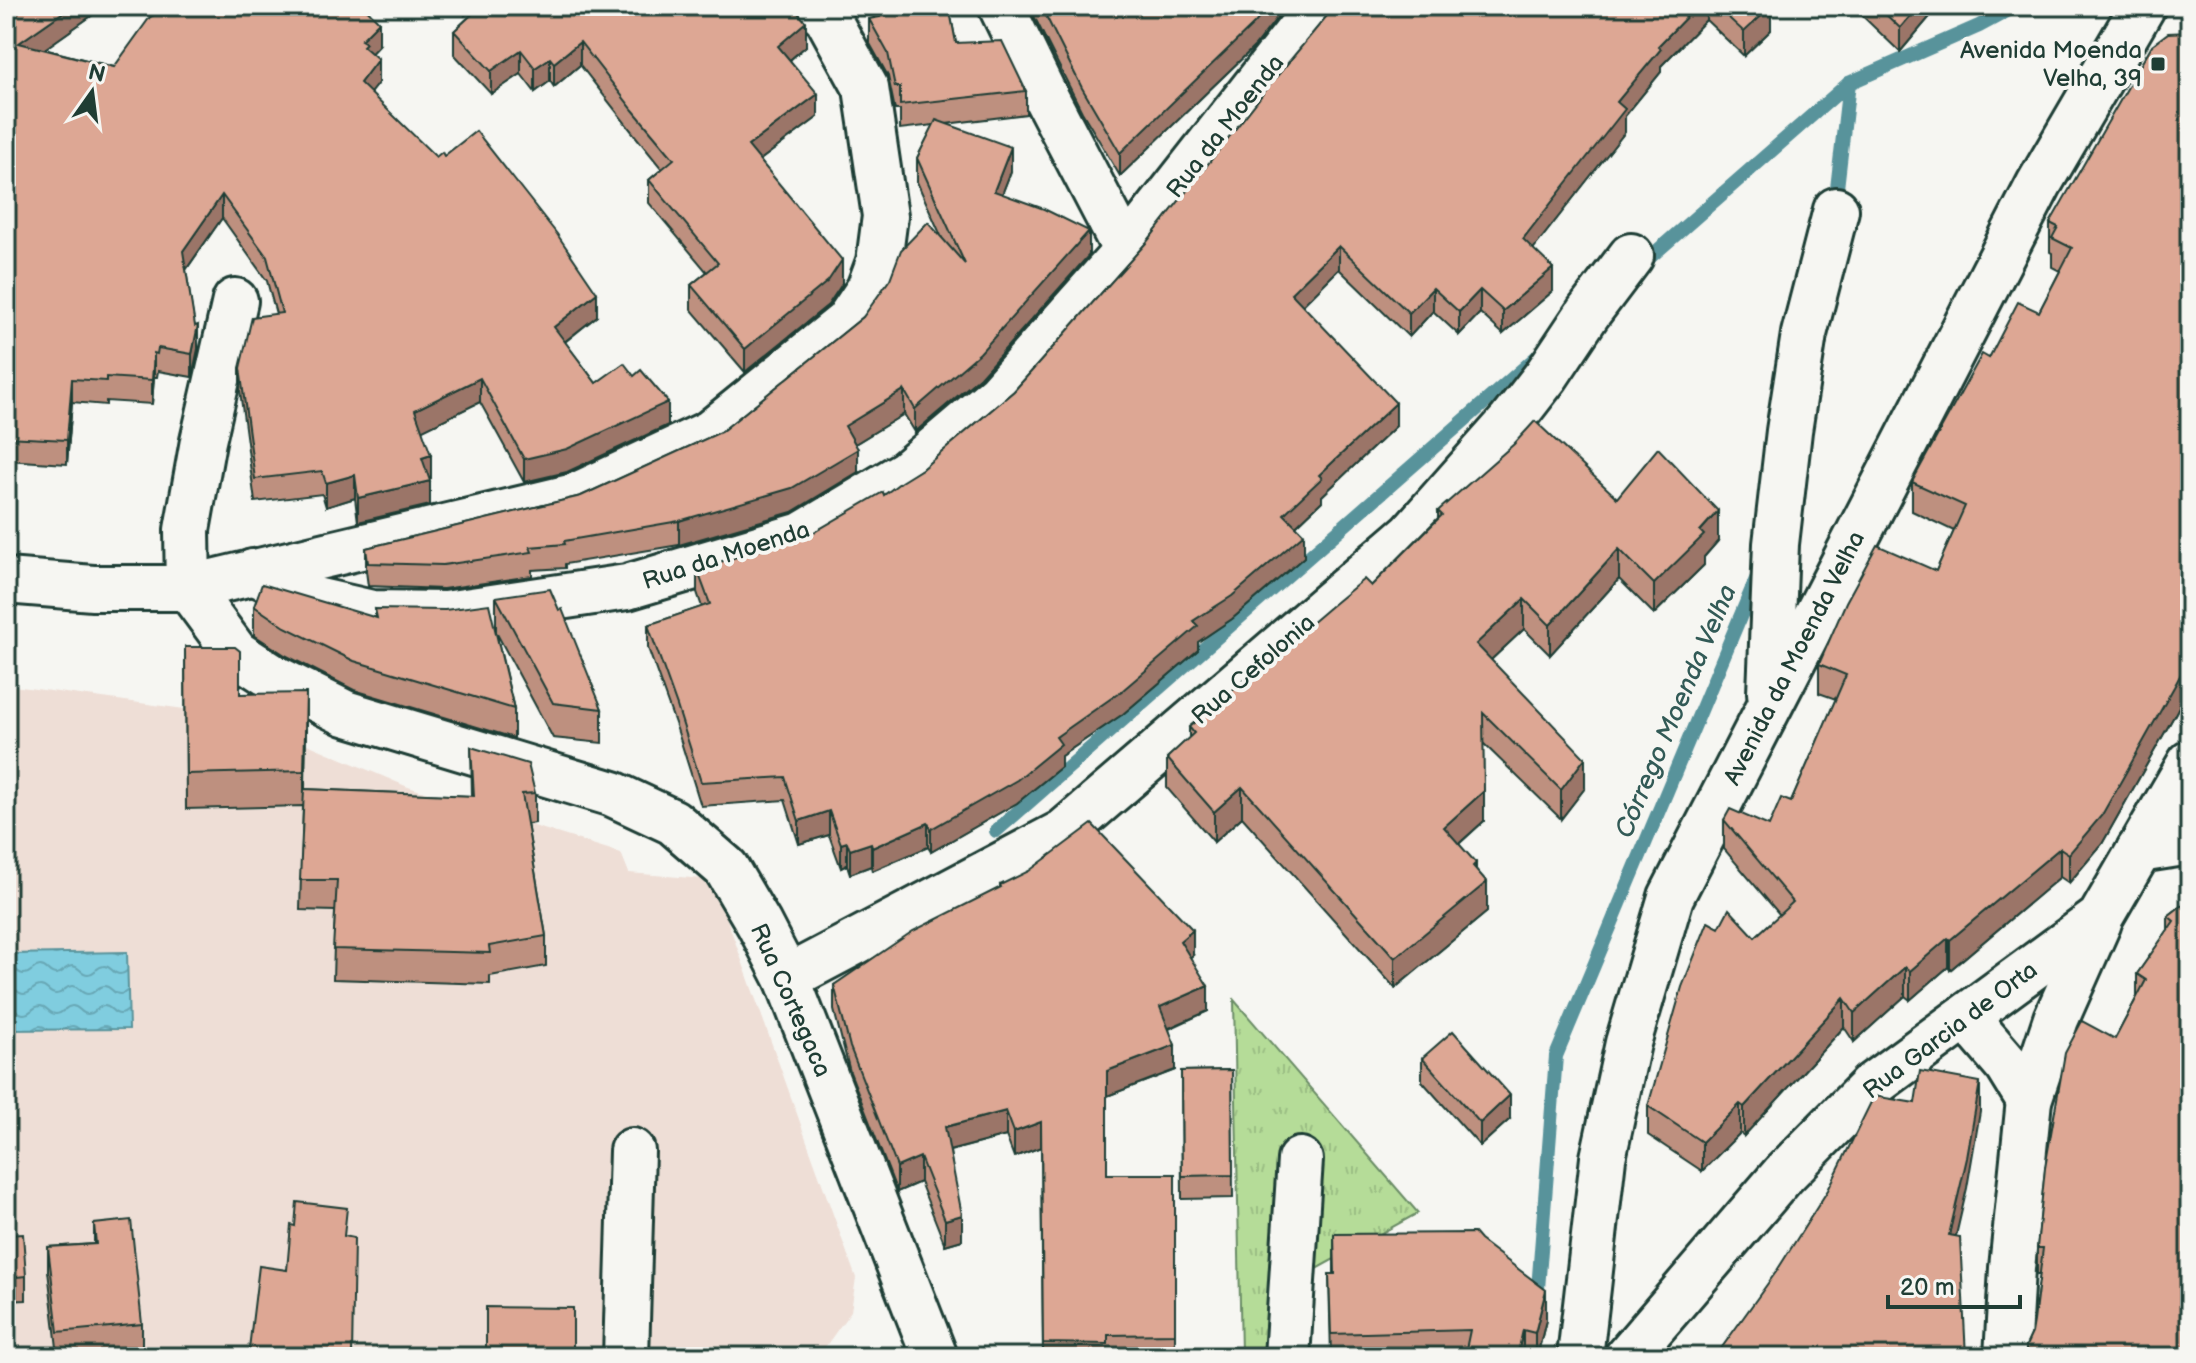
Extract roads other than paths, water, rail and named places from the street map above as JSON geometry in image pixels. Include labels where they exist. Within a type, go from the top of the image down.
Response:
[{"type":"street","points":[[6,581],[93,588],[188,588],[575,496],[710,433],[847,322],[869,289],[879,262],[885,216],[866,88],[827,17],[816,6]]},
{"type":"street","points":[[1001,6],[1126,251]]},
{"type":"street","name":"Rua da Moenda","points":[[253,572],[315,600],[372,613],[445,614],[627,587],[802,535],[906,473],[998,395],[1126,251],[1318,6]]},
{"type":"street","name":"Avenida da Moenda Velha","points":[[1580,1357],[1603,1158],[1635,1017],[1671,897],[2039,184],[2143,6]]},
{"type":"street","points":[[1769,707],[1776,544],[1789,431],[1804,334],[1836,210]]},
{"type":"street","name":"Rua Cefolonia","points":[[787,978],[1064,832],[1411,534],[1538,388],[1631,256]]},
{"type":"street","points":[[188,588],[187,530],[203,441],[235,301]]},
{"type":"street","name":"Rua Cortegaca","points":[[188,588],[236,653],[273,677],[345,713],[613,794],[673,822],[726,868],[787,978],[935,1357]]},
{"type":"street","name":"Rua Garcia de Orta","points":[[1627,1357],[1783,1175],[1871,1086],[2100,918],[2190,763]]},
{"type":"street","points":[[2139,850],[2190,842]]},
{"type":"street","points":[[2007,1357],[2012,1268],[2029,1100],[2056,1019],[2100,918]]},
{"type":"street","points":[[1966,1017],[2008,1066],[2029,1100]]},
{"type":"street","points":[[626,1357],[632,1151]]},
{"type":"street","points":[[1287,1357],[1300,1160]]},
{"type":"water","points":[[127,952],[129,1029],[6,1030],[6,954]]},
{"type":"waterway","name":"Córrego Moenda Velha","points":[[1835,206],[1849,83],[1979,26],[2016,6]]},
{"type":"waterway","name":"Córrego Moenda Velha","points":[[1640,266],[1849,83]]},
{"type":"waterway","name":"Córrego Moenda Velha","points":[[996,831],[1540,354]]},
{"type":"waterway","name":"Córrego Moenda Velha","points":[[1537,1302],[1556,1056],[1759,572]]},
{"type":"place","name":"Avenida Moenda Velha, 39","points":[[2158,64]]}]
